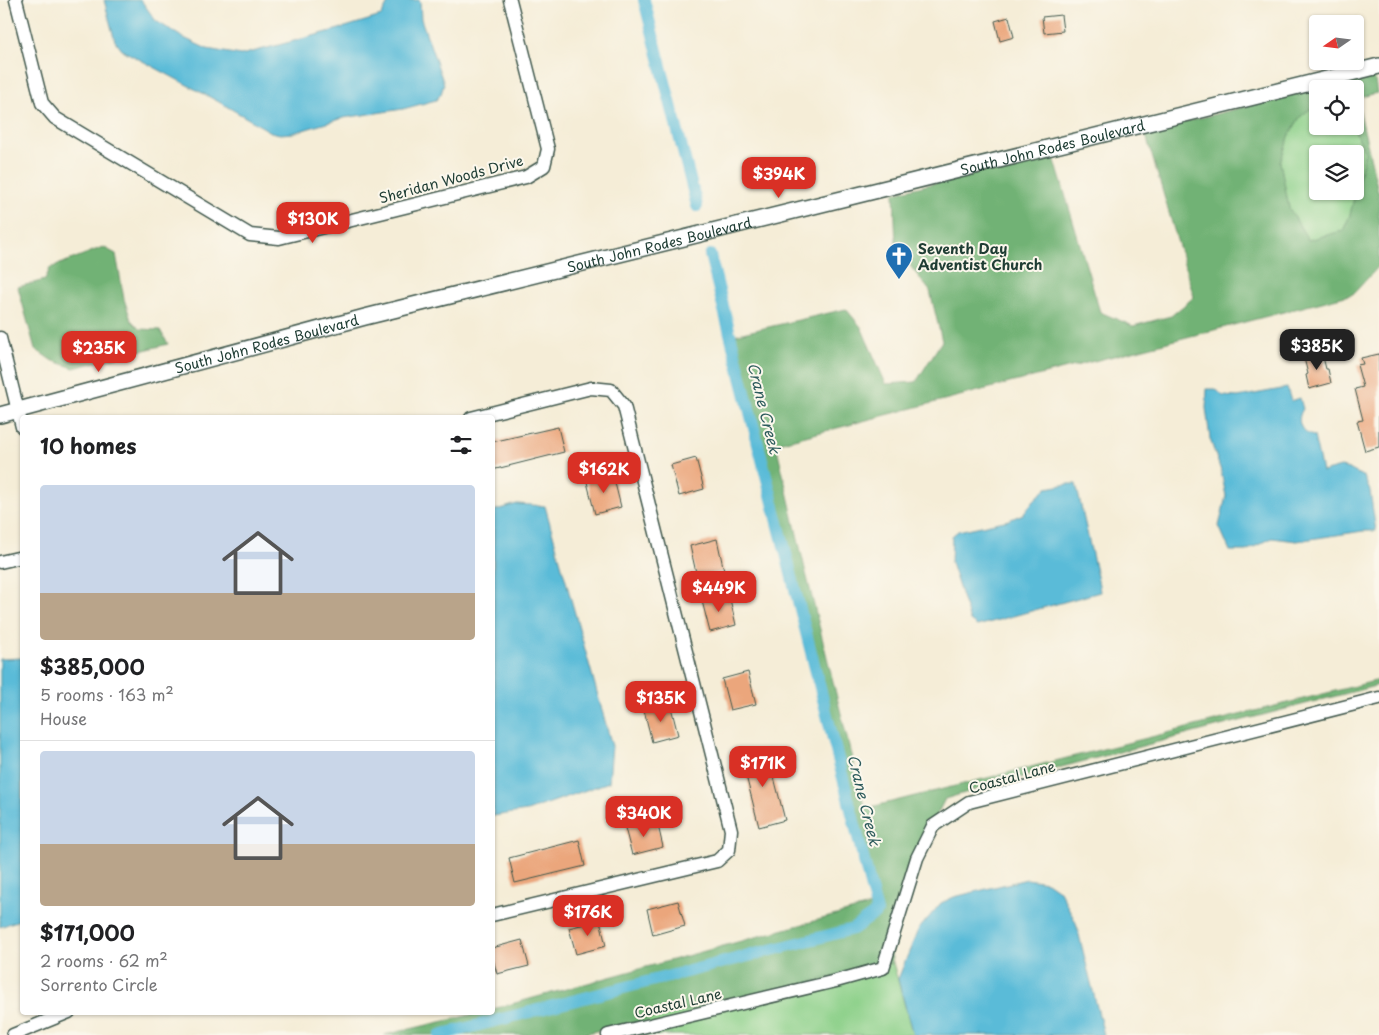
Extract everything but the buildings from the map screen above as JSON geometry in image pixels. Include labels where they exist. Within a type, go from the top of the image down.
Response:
[{"type":"main road","name":"South John Rodes Boulevard","points":[[0,415],[365,317],[1379,66]]},
{"type":"street","name":"Sheridan Woods Drive","points":[[16,0],[42,103],[55,118],[250,235],[278,238],[526,177],[544,166],[548,149],[510,0]]},
{"type":"street","points":[[0,338],[20,419]]},
{"type":"street","points":[[483,415],[591,388],[611,390],[624,406],[731,830],[729,850],[717,861],[495,914]]},
{"type":"street","points":[[0,562],[20,557]]},
{"type":"street","name":"Coastal Lane","points":[[608,1035],[836,981],[883,968],[917,858],[933,826],[969,802],[1379,698]]},
{"type":"street","points":[[13,1035],[62,1015]]},
{"type":"green space","points":[[1374,74],[1377,93],[1364,97],[1364,80],[1350,80]]},
{"type":"green space","points":[[1309,90],[1309,110],[1300,117],[1290,134],[1280,162],[1289,208],[1308,240],[1343,231],[1354,200],[1364,200],[1365,152],[1364,145],[1362,145],[1357,135],[1364,135],[1364,130],[1379,195],[1379,266],[1353,294],[856,423],[853,422],[853,424],[779,444],[777,448],[805,569],[863,801],[868,807],[871,807],[1379,680],[1379,685],[988,786],[945,799],[914,859],[891,954],[893,963],[579,1035],[384,1035],[470,1015],[495,1015],[495,1008],[880,903],[845,792],[734,335],[846,309],[861,327],[886,384],[916,382],[942,341],[930,291],[896,248],[894,193],[1053,154],[1100,312],[1133,326],[1171,316],[1194,297],[1145,132]]},
{"type":"green space","points":[[1309,110],[1309,135],[1357,135],[1362,145],[1309,145],[1309,200],[1354,200],[1343,231],[1308,240],[1289,208],[1280,162],[1290,134],[1300,117]]},
{"type":"green space","points":[[103,247],[116,254],[124,299],[131,320],[140,329],[160,330],[168,344],[74,368],[51,360],[35,349],[18,287],[45,280],[50,268]]},
{"type":"green space","points":[[893,963],[913,1035],[611,1035],[610,1028]]},
{"type":"water","points":[[104,0],[141,0],[156,21],[182,37],[207,49],[241,55],[381,16],[391,0],[419,0],[421,19],[444,84],[441,94],[436,100],[403,109],[343,118],[293,133],[280,134],[271,132],[122,50],[115,41]]},
{"type":"water","points":[[1287,388],[1291,401],[1300,398],[1303,409],[1300,418],[1301,426],[1309,435],[1314,436],[1322,472],[1341,467],[1364,477],[1370,491],[1376,531],[1363,531],[1297,541],[1272,538],[1246,551],[1230,551],[1219,526],[1226,496],[1221,471],[1210,439],[1206,408],[1207,389],[1216,389],[1223,396],[1238,397]]},
{"type":"water","points":[[1076,484],[1100,592],[977,626],[970,621],[951,563],[952,536],[958,531],[1009,520],[1023,514],[1047,488]]},
{"type":"water","points":[[517,504],[545,506],[612,746],[609,782],[527,811],[495,816],[495,510]]},
{"type":"water","points":[[20,658],[20,920],[0,927],[0,659]]},
{"type":"water","points":[[1027,879],[1047,882],[1060,891],[1076,923],[1104,1035],[913,1035],[898,979],[918,930],[941,903],[954,897]]},
{"type":"waterway","name":"Crane Creek","points":[[644,0],[697,206]]},
{"type":"waterway","name":"Crane Creek","points":[[440,1035],[853,929],[877,912],[710,255]]},
{"type":"place","name":"Seventh Day Adventist Church","points":[[899,280]]}]
